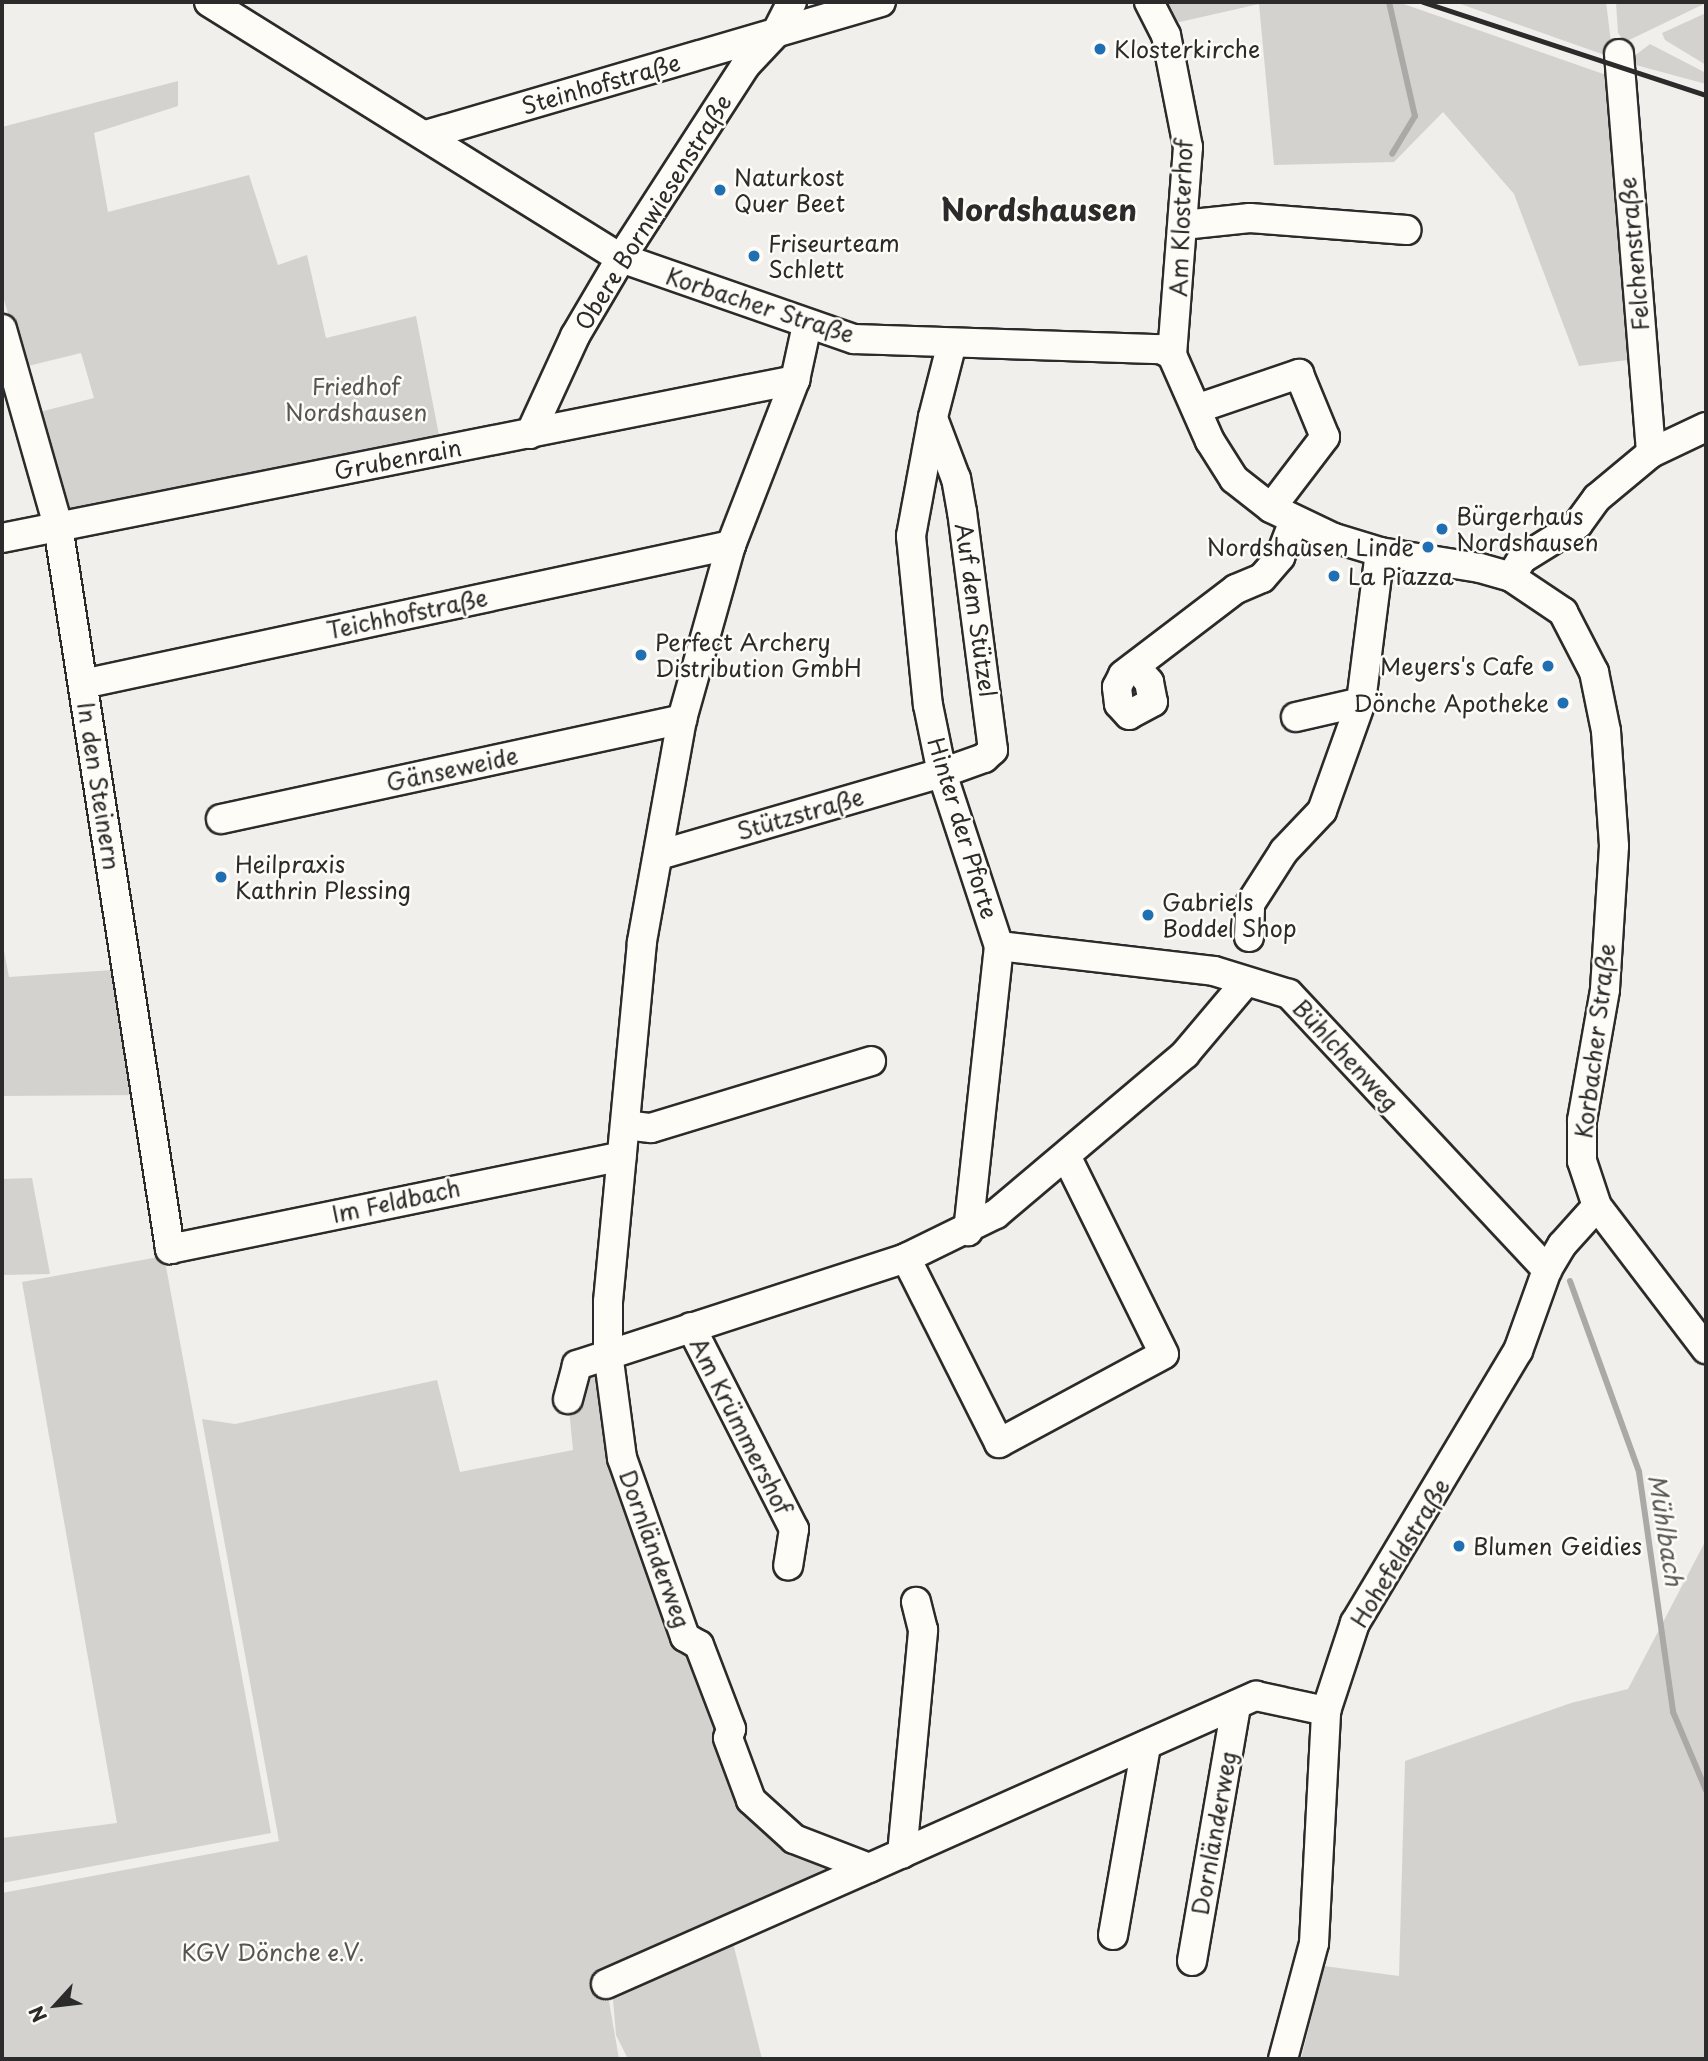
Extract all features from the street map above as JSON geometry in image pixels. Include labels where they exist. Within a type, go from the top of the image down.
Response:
[{"type":"street","name":"Korbacher Straße","points":[[209,2],[621,258],[807,325],[854,339],[1161,349],[1172,355],[1199,408],[1210,441],[1234,479],[1283,514],[1380,552],[1480,568],[1511,578],[1563,612],[1580,638],[1594,672],[1605,731],[1614,846],[1605,990],[1581,1122],[1582,1161],[1597,1206],[1706,1349]]},
{"type":"street","name":"Obere Bornwiesenstraße","points":[[530,434],[575,336],[621,258],[745,66],[776,33],[792,2]]},
{"type":"street","points":[[776,33],[881,2]]},
{"type":"street","name":"Am Klosterhof","points":[[1149,2],[1166,35],[1188,147],[1172,355]]},
{"type":"street","name":"Steinhofstraße","points":[[426,135],[776,33]]},
{"type":"street","name":"Felchenstraße","points":[[1619,54],[1651,453]]},
{"type":"street","points":[[1183,225],[1250,218],[1407,230]]},
{"type":"street","points":[[568,1399],[577,1365],[608,1353],[608,1302],[642,942],[682,719],[731,545],[795,380],[807,325]]},
{"type":"street","name":"In den Steinern","points":[[2,329],[58,526],[170,1249]]},
{"type":"street","name":"Hinter der Pforte","points":[[952,343],[933,417],[911,536],[929,705],[942,773],[999,946],[968,1231]]},
{"type":"street","points":[[1136,667],[1236,590],[1262,578],[1280,557],[1283,514],[1325,437],[1299,374],[1199,408]]},
{"type":"street","name":"Grubenrain","points":[[2,538],[795,380]]},
{"type":"street","name":"Auf dem Stützel","points":[[933,417],[956,479],[972,610],[993,735],[993,750],[984,758],[942,773]]},
{"type":"street","points":[[1511,578],[1522,559],[1578,524],[1597,498],[1651,453],[1701,435]]},
{"type":"street","name":"Teichhofstraße","points":[[83,684],[731,545]]},
{"type":"street","points":[[1249,937],[1250,904],[1283,851],[1322,811],[1361,702],[1380,552]]},
{"type":"street","points":[[1296,717],[1361,702]]},
{"type":"street","name":"Gänseweide","points":[[221,819],[682,719]]},
{"type":"street","name":"Stützstraße","points":[[659,856],[942,773]]},
{"type":"street","name":"Bühlchenweg","points":[[999,946],[1214,971],[1289,994],[1547,1270]]},
{"type":"street","name":"Am Krümmershof","points":[[608,1353],[906,1258],[968,1231],[1067,1158],[1185,1054],[1245,982]]},
{"type":"street","points":[[625,1125],[651,1128],[871,1061]]},
{"type":"street","name":"Im Feldbach","points":[[170,1249],[622,1156]]},
{"type":"street","points":[[906,1258],[999,1443],[1164,1354],[1067,1158]]},
{"type":"street","name":"Hohefeldstraße","points":[[1283,2059],[1314,1943],[1326,1711],[1355,1623],[1518,1352],[1547,1270],[1562,1245],[1597,1206]]},
{"type":"street","name":"Am Krümmershof","points":[[691,1327],[794,1529],[788,1566]]},
{"type":"street","name":"Dornländerweg","points":[[608,1353],[622,1458],[685,1637],[699,1644],[731,1729],[728,1738],[751,1800],[794,1839],[869,1868]]},
{"type":"street","points":[[902,1854],[923,1630],[916,1602]]},
{"type":"street","name":"Dornländerweg","points":[[606,1984],[1256,1696],[1326,1711]]},
{"type":"street","name":"Dornländerweg","points":[[1192,1961],[1236,1705]]},
{"type":"street","points":[[1113,1935],[1146,1745]]},
{"type":"green space","points":[[1160,2],[1398,2],[1612,77],[1628,360],[1579,366],[1514,194],[1443,112],[1394,162],[1274,165],[1259,4],[1171,24]]},
{"type":"green space","points":[[1455,2],[1606,2],[1613,58],[1582,47]]},
{"type":"green space","points":[[1616,2],[1706,3],[1625,42],[1618,33]]},
{"type":"green space","points":[[1706,13],[1706,65],[1665,40],[1662,33]]},
{"type":"green space","points":[[1650,44],[1706,73],[1706,84],[1632,64],[1633,57]]},
{"type":"green space","name":"Friedhof Nordshausen","points":[[178,81],[178,106],[94,133],[108,212],[249,175],[278,265],[307,255],[326,338],[416,316],[442,451],[58,526],[36,413],[94,398],[81,353],[24,367],[2,293],[2,127]]},
{"type":"green space","points":[[2,941],[9,977],[127,969],[146,1095],[2,1096]]},
{"type":"green space","points":[[32,1178],[50,1274],[2,1275],[2,1179]]},
{"type":"green space","points":[[164,1256],[271,1833],[2,1883],[2,1838],[117,1823],[22,1282]]},
{"type":"green space","name":"KGV Dönche e.V.","points":[[608,1353],[622,1458],[751,1800],[869,1868],[606,1984],[619,2059],[2,2059],[2,1893],[279,1841],[202,1419],[235,1424],[437,1380],[460,1472],[573,1450],[568,1399]]},
{"type":"green space","points":[[1706,1540],[1706,2059],[1301,2059],[1324,1966],[1399,1976],[1405,1761],[1571,1703],[1628,1689]]},
{"type":"green space","points":[[732,1939],[762,2059],[628,2059],[616,2035],[612,1987]]},
{"type":"waterway","name":"Mühlbach","points":[[1389,2],[1415,116],[1392,154]]},
{"type":"waterway","name":"Mühlbach","points":[[1570,1281],[1639,1472],[1673,1712],[1706,1790]]},
{"type":"railway","points":[[1423,2],[1706,95]]},
{"type":"place","name":"Klosterkirche","points":[[1100,49]]},
{"type":"place","name":"Naturkost Quer Beet","points":[[720,190]]},
{"type":"place","name":"Friseurteam Schlett","points":[[754,256]]},
{"type":"place","name":"Bürgerhaus Nordshausen","points":[[1442,529]]},
{"type":"place","name":"Nordshausen Linde","points":[[1428,547]]},
{"type":"place","name":"La Piazza","points":[[1334,576]]},
{"type":"place","name":"Perfect Archery Distribution GmbH","points":[[641,655]]},
{"type":"place","name":"Meyers's Cafe","points":[[1548,666]]},
{"type":"place","name":"Dönche Apotheke","points":[[1563,703]]},
{"type":"place","name":"Heilpraxis Kathrin Plessing","points":[[221,877]]},
{"type":"place","name":"Gabriels Boddel Shop","points":[[1148,915]]},
{"type":"place","name":"Blumen Geidies","points":[[1459,1546]]},
{"type":"district","name":"Nordshausen","points":[[1039,209]]}]
